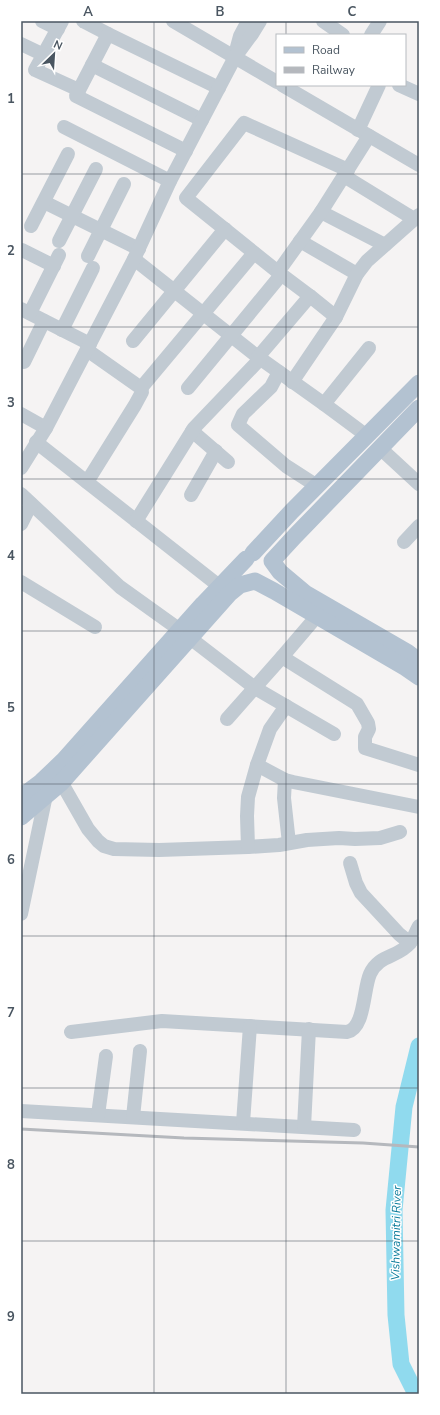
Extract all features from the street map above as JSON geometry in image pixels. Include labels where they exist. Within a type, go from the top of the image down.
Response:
[{"type":"main road","points":[[419,383],[317,486],[244,563],[245,573],[251,580],[317,616],[419,677]]},
{"type":"main road","points":[[272,561],[419,408]]},
{"type":"main road","points":[[21,817],[224,590],[250,556],[263,552],[268,554],[280,572],[305,593],[407,652],[419,661]]},
{"type":"main road","points":[[224,590],[255,581],[264,581],[271,575],[274,567],[272,561]]},
{"type":"main road","points":[[21,797],[51,782]]},
{"type":"street","points":[[42,21],[60,25],[35,70],[79,90]]},
{"type":"street","points":[[83,21],[218,88]]},
{"type":"street","points":[[173,21],[276,81]]},
{"type":"street","points":[[235,57],[240,36],[248,21]]},
{"type":"street","points":[[21,468],[46,428],[88,347],[218,88],[235,57],[260,21]]},
{"type":"street","points":[[323,21],[342,34]]},
{"type":"street","points":[[372,34],[380,21]]},
{"type":"street","points":[[108,34],[76,96],[186,151]]},
{"type":"street","points":[[21,44],[44,55]]},
{"type":"street","points":[[92,65],[202,120]]},
{"type":"street","points":[[284,86],[419,164]]},
{"type":"street","points":[[188,388],[279,274],[346,173],[363,133],[379,86]]},
{"type":"street","points":[[402,86],[419,94]]},
{"type":"street","points":[[292,382],[336,317],[357,274],[367,261],[416,217],[346,173],[244,123],[186,198],[279,274],[336,317]]},
{"type":"street","points":[[64,127],[170,181]]},
{"type":"street","points":[[68,154],[26,242],[56,260],[25,311],[62,330],[88,347],[141,388]]},
{"type":"street","points":[[59,241],[96,169]]},
{"type":"street","points":[[62,330],[91,262],[101,231],[124,184]]},
{"type":"street","points":[[44,202],[101,231],[136,254],[174,291],[231,336],[367,436]]},
{"type":"street","points":[[321,212],[385,245]]},
{"type":"street","points":[[133,341],[225,230]]},
{"type":"street","points":[[300,241],[357,274]]},
{"type":"street","points":[[87,482],[141,396],[141,388],[254,253]]},
{"type":"street","points":[[136,521],[192,431],[259,358],[310,296]]},
{"type":"street","points":[[24,362],[44,321]]},
{"type":"street","points":[[324,404],[369,348]]},
{"type":"street","points":[[279,372],[271,387],[243,414],[238,425],[286,466],[317,486]]},
{"type":"street","points":[[21,414],[46,428]]},
{"type":"street","points":[[192,431],[228,462]]},
{"type":"street","points":[[36,442],[224,590]]},
{"type":"street","points":[[380,448],[419,484]]},
{"type":"street","points":[[191,495],[216,451]]},
{"type":"street","points":[[21,494],[120,587],[185,634],[255,688],[334,734]]},
{"type":"street","points":[[21,524],[31,504]]},
{"type":"street","points":[[404,542],[419,526]]},
{"type":"street","points":[[21,582],[95,627]]},
{"type":"street","points":[[227,719],[282,658],[317,616]]},
{"type":"street","points":[[282,658],[357,704],[368,723],[369,729],[365,737],[365,748],[418,762]]},
{"type":"street","points":[[248,847],[248,797],[257,765],[270,729],[286,706]]},
{"type":"street","points":[[257,765],[285,780],[419,807]]},
{"type":"street","points":[[285,780],[284,798],[289,843]]},
{"type":"street","points":[[51,782],[98,841],[104,846],[114,849],[159,850],[248,847],[307,840],[380,838],[400,832]]},
{"type":"street","points":[[21,914],[51,782]]},
{"type":"street","points":[[350,863],[356,883],[361,893],[399,934],[410,943]]},
{"type":"street","points":[[71,1032],[162,1021],[346,1032],[352,1030],[357,1025],[366,986],[372,970],[377,962],[400,951],[410,943],[419,926]]},
{"type":"street","points":[[243,1124],[250,1026]]},
{"type":"street","points":[[304,1127],[309,1029]]},
{"type":"street","points":[[133,1117],[140,1051]]},
{"type":"street","points":[[98,1115],[106,1056]]},
{"type":"street","points":[[21,1111],[354,1130]]},
{"type":"waterway","name":"Vishwamitri River","points":[[416,1394],[401,1364],[396,1315],[394,1210],[404,1107],[419,1046]]},
{"type":"railway","points":[[21,1129],[184,1138],[363,1143],[419,1147]]}]
